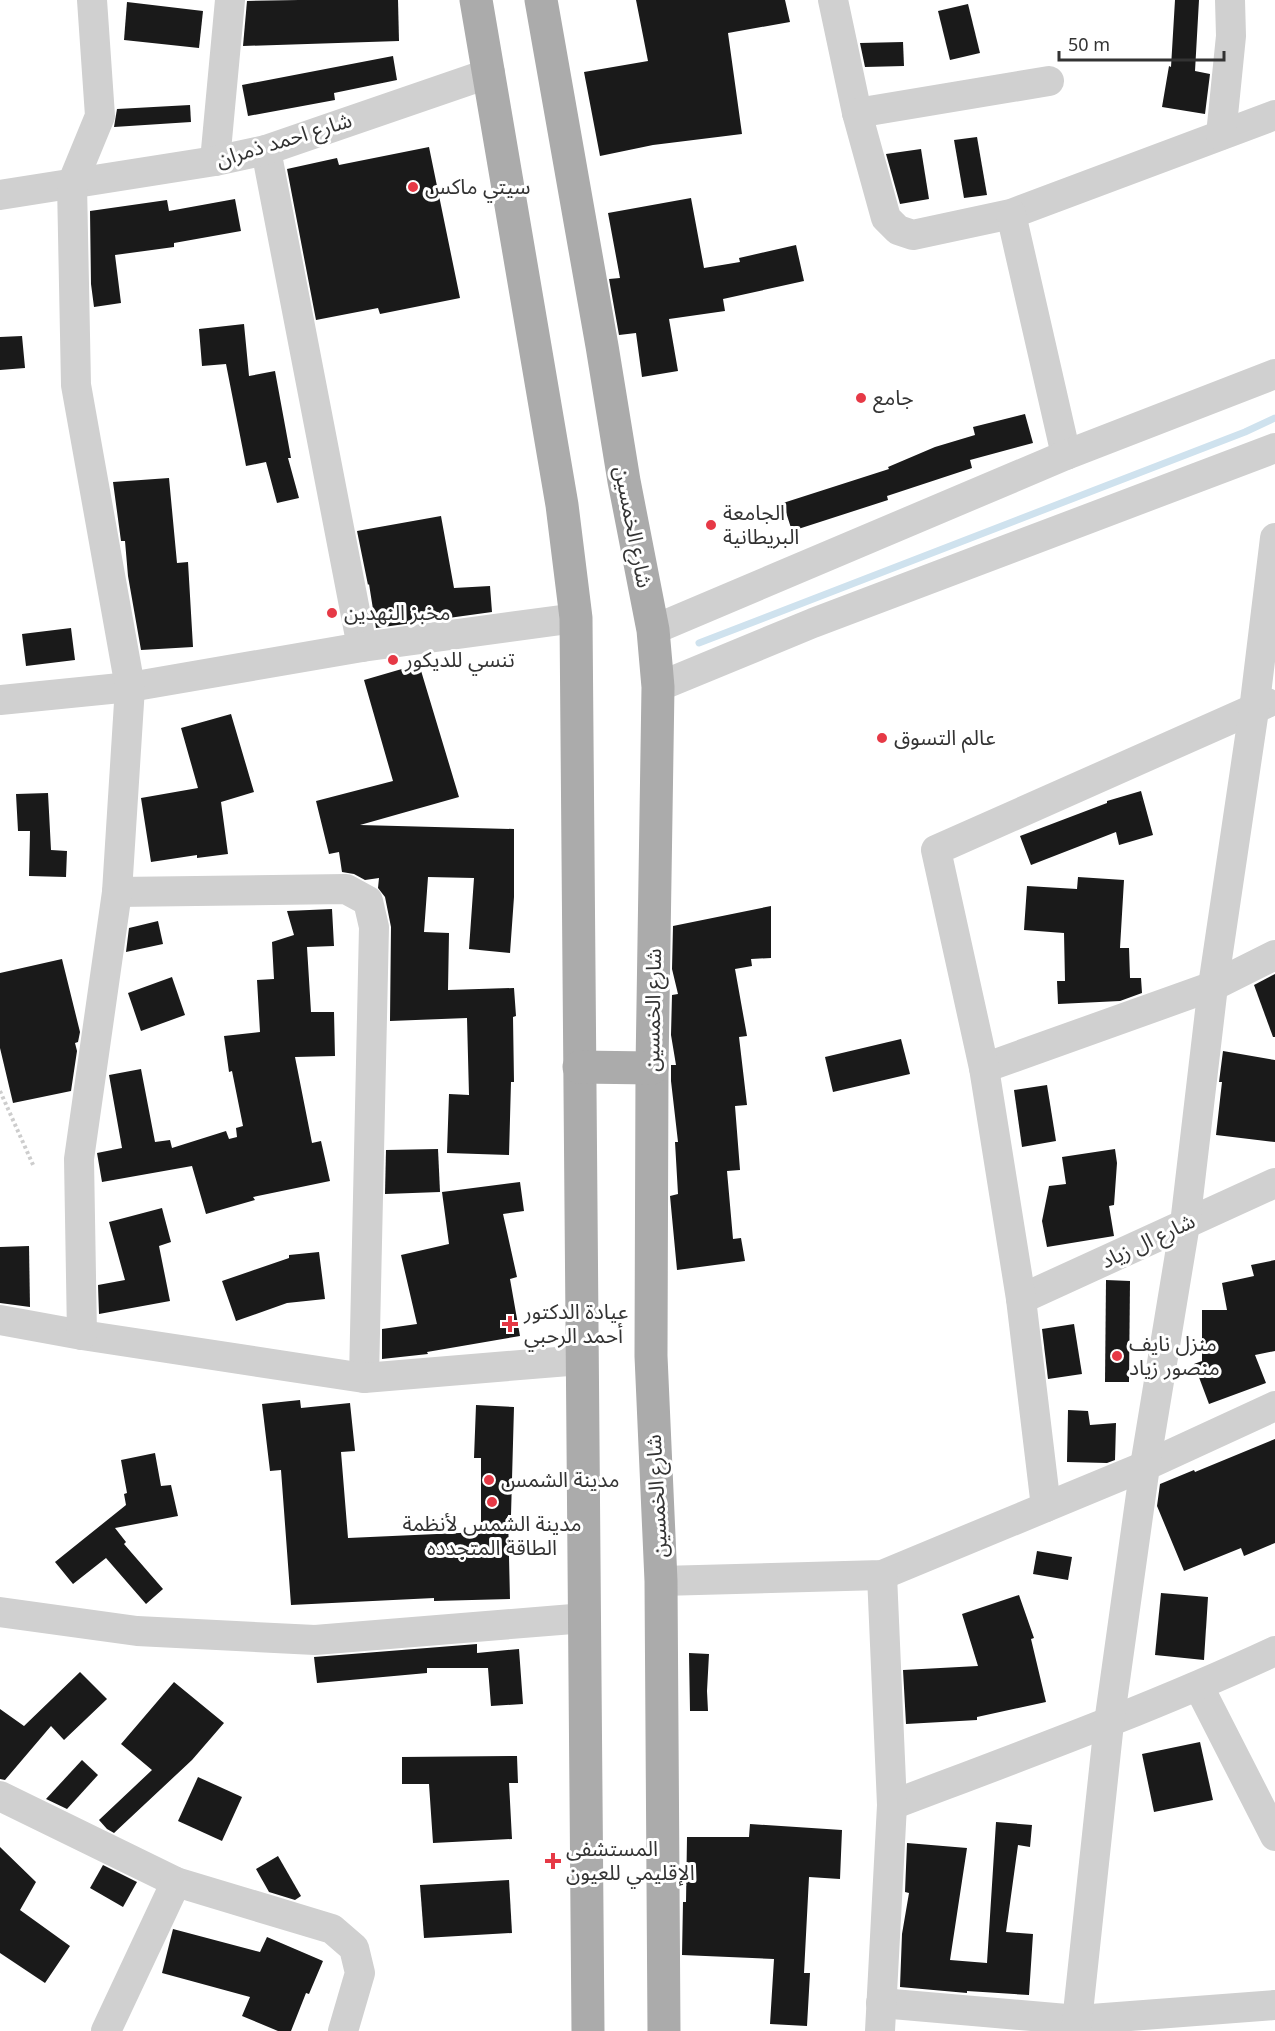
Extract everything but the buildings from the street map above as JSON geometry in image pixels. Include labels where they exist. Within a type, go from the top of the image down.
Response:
[{"type":"main road","points":[[476,0],[562,505],[576,618],[588,2031]]},
{"type":"main road","name":"شارع الخمسين","points":[[540,0],[624,481],[653,630],[658,687],[651,1068],[651,1356],[661,1581],[664,2031]]},
{"type":"main road","points":[[579,1067],[651,1068]]},
{"type":"street","points":[[82,1335],[79,1159],[117,892],[130,687],[76,385],[72,184],[100,116],[92,0]]},
{"type":"street","points":[[214,161],[230,0]]},
{"type":"street","points":[[833,0],[857,112],[886,218],[898,230],[913,235],[1011,214],[1275,115]]},
{"type":"street","points":[[1221,135],[1231,36],[1230,0]]},
{"type":"street","name":"شارع احمد ذمران","points":[[0,195],[214,161],[266,150],[490,73]]},
{"type":"street","points":[[857,112],[1049,81]]},
{"type":"street","points":[[266,150],[362,647]]},
{"type":"street","name":"شارع احمد ذمران","points":[[0,180],[72,184]]},
{"type":"street","points":[[1011,214],[1066,455]]},
{"type":"street","points":[[653,630],[1066,455],[1275,374]]},
{"type":"street","points":[[658,687],[813,623],[1275,448]]},
{"type":"street","points":[[1077,2026],[1109,1723],[1145,1466],[1185,1224],[1213,987],[1268,708],[1275,538]]},
{"type":"street","points":[[0,700],[130,687],[362,647],[576,618]]},
{"type":"street","points":[[1046,1507],[1021,1299],[984,1068],[936,850],[1268,708]]},
{"type":"street","points":[[117,892],[346,889],[368,901],[374,927],[364,1378]]},
{"type":"street","points":[[984,1068],[1213,987],[1275,955]]},
{"type":"street","name":"شارع ال زياد","points":[[1021,1299],[1275,1183]]},
{"type":"street","points":[[0,1320],[82,1335],[364,1378],[581,1360]]},
{"type":"street","points":[[661,1581],[882,1575],[1145,1466],[1275,1406]]},
{"type":"street","points":[[882,1575],[892,1805],[881,2017],[1077,2026],[1275,2005]]},
{"type":"street","points":[[0,1612],[137,1631],[315,1640],[585,1618]]},
{"type":"street","points":[[892,1805],[1199,1687],[1275,1651]]},
{"type":"street","points":[[1199,1687],[1275,1836]]},
{"type":"street","points":[[0,1796],[176,1882],[332,1929],[354,1948],[360,1973],[343,2031]]},
{"type":"street","points":[[106,2031],[176,1882]]},
{"type":"path","points":[[0,1091],[34,1167]]},
{"type":"waterway","points":[[699,643],[1245,432],[1275,418]]},
{"type":"place","name":"سيتي ماكس","points":[[413,187]]},
{"type":"place","name":"جامع","points":[[861,398]]},
{"type":"place","name":"الجامعة البريطانية","points":[[711,525]]},
{"type":"place","name":"مخبز النهدين","points":[[332,613]]},
{"type":"place","name":"تنسي للديكور","points":[[393,660]]},
{"type":"place","name":"عالم التسوق","points":[[882,738]]},
{"type":"place","name":"عيادة الدكتور أحمد الرحبي","points":[[510,1324]]},
{"type":"place","name":"منزل نايف منصور زياد","points":[[1117,1356]]},
{"type":"place","name":"مدينة الشمس","points":[[489,1480]]},
{"type":"place","name":"مدينة الشمس لأنظمة الطاقة المتجدده","points":[[492,1502]]},
{"type":"place","name":"المستشفى الإقليمي للعيون","points":[[553,1861]]}]
